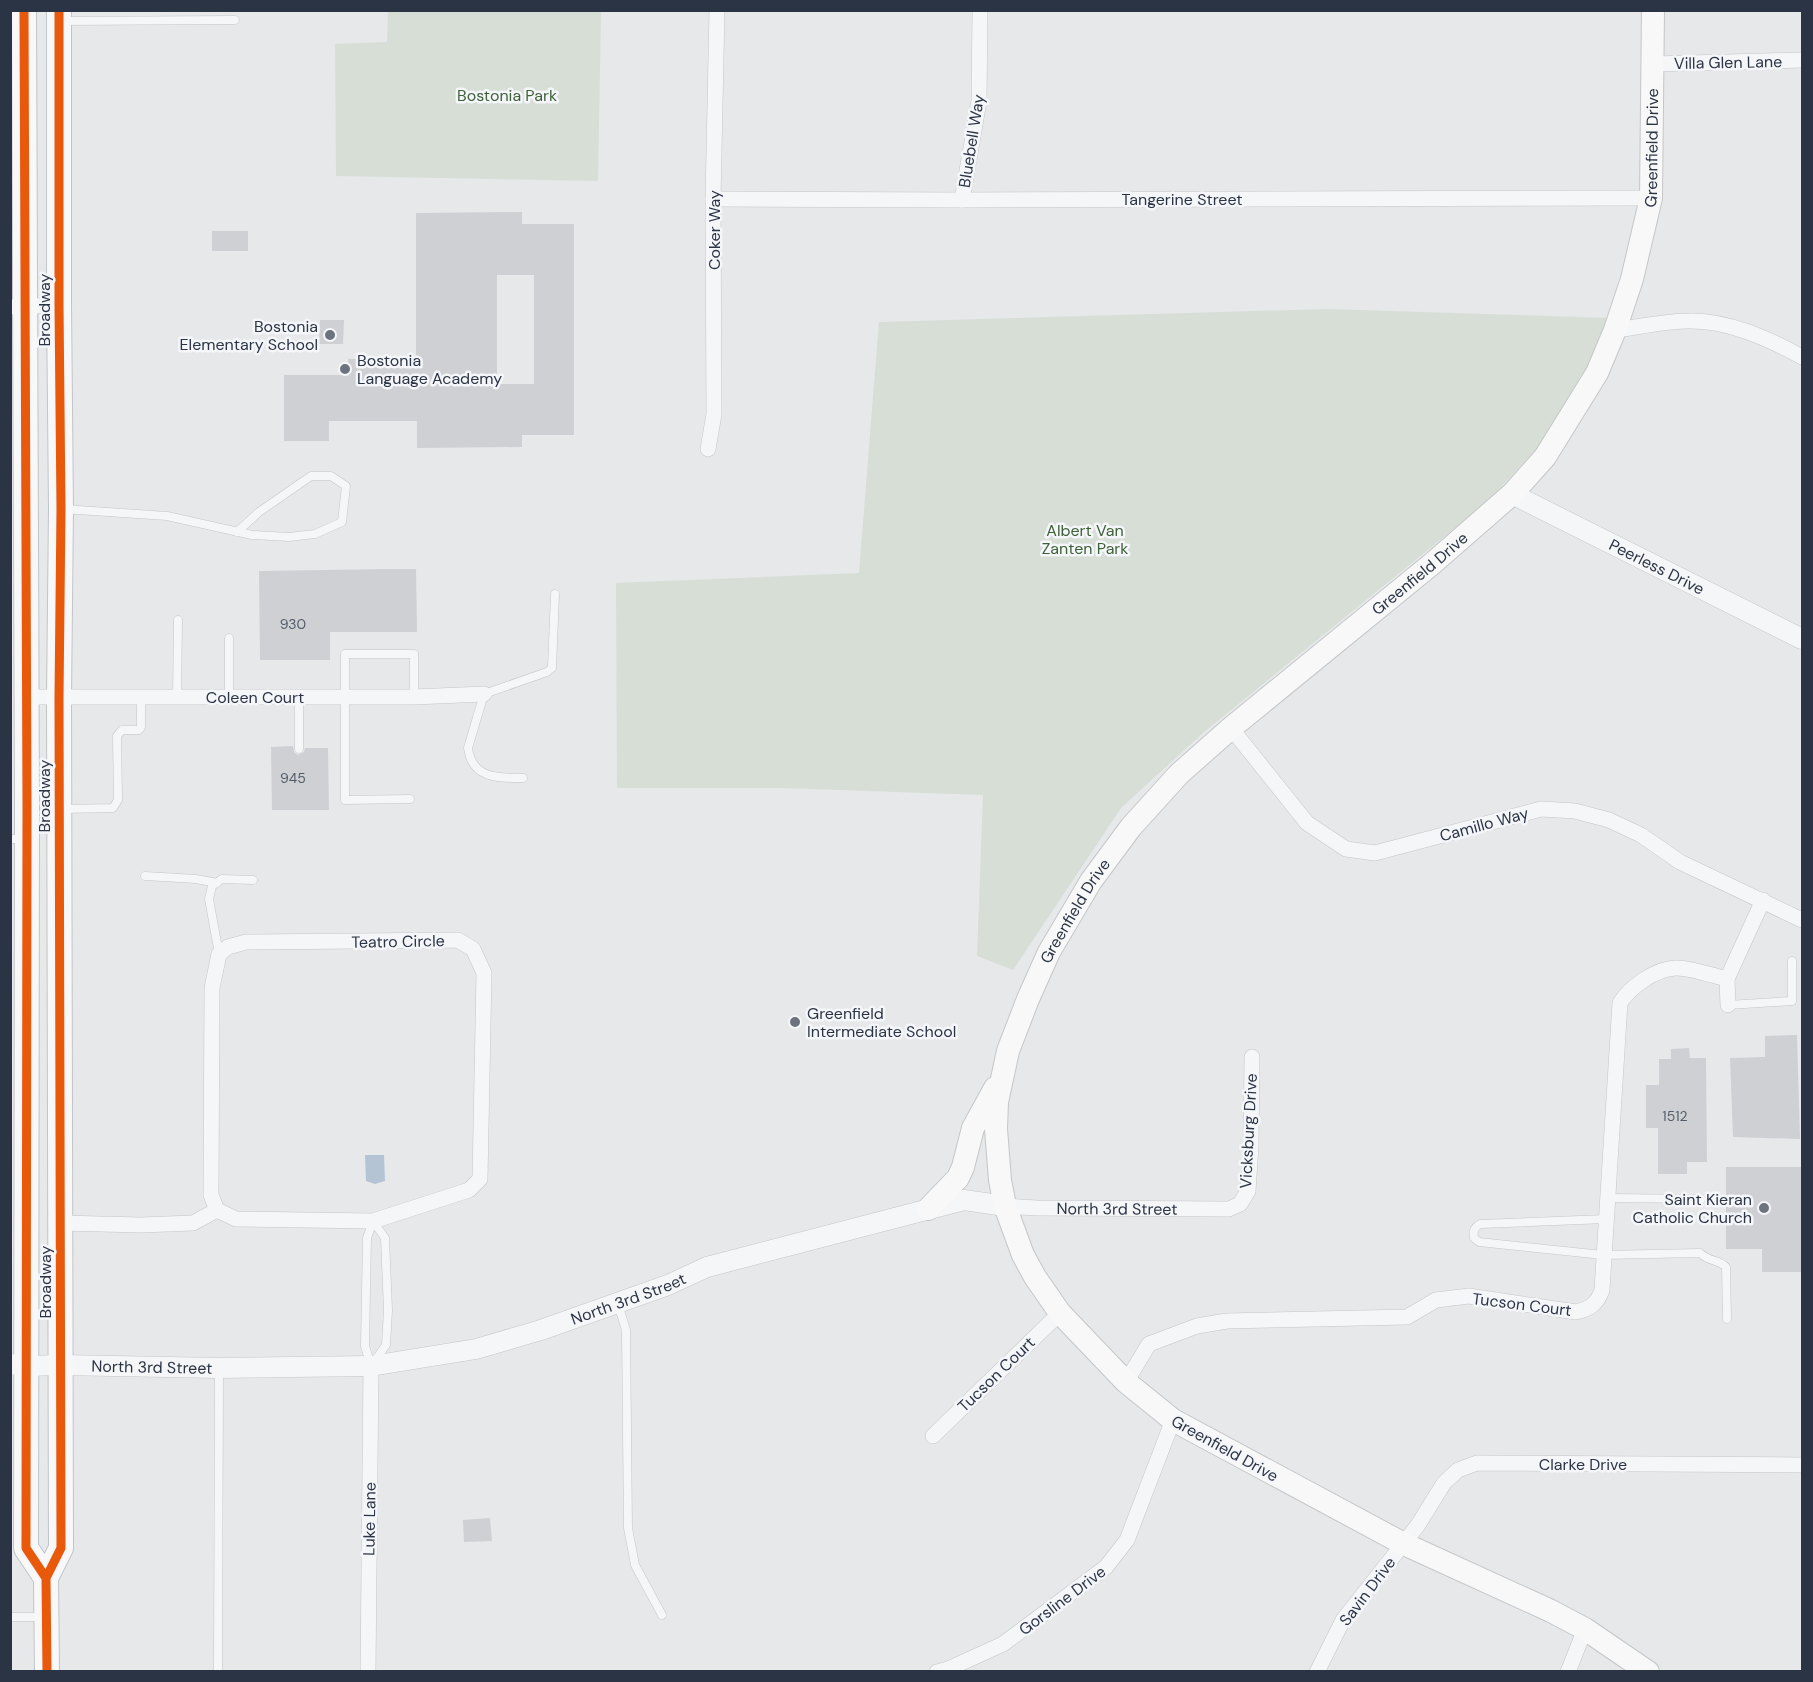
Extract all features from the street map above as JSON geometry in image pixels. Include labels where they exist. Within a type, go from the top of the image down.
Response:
[{"type":"main road","name":"Greenfield Drive","points":[[1648,1671],[1585,1629],[1551,1611],[1402,1543],[1173,1420],[1126,1382],[1060,1313],[1023,1255],[1005,1206],[1000,1180],[996,1128],[1002,1077],[1017,1027],[1049,952],[1091,881],[1131,827],[1179,774],[1231,728],[1433,563],[1512,494],[1545,457],[1597,372],[1616,330],[1636,264],[1651,198],[1653,10]]},
{"type":"main road","name":"Broadway","points":[[47,1671],[46,1578],[61,1548],[59,16]]},
{"type":"main road","name":"Broadway","points":[[22,22],[17,307],[26,697],[19,839],[23,1023],[19,1365],[26,1548],[46,1578]]},
{"type":"main road","points":[[928,1209],[958,1178],[973,1128],[1002,1077]]},
{"type":"street","name":"Coker Way","points":[[708,449],[714,414],[713,199],[717,10]]},
{"type":"street","name":"Bluebell Way","points":[[962,200],[979,101],[980,10]]},
{"type":"street","name":"Villa Glen Lane","points":[[1654,64],[1803,60]]},
{"type":"street","name":"Tangerine Street","points":[[713,199],[1651,198]]},
{"type":"street","points":[[17,307],[59,305]]},
{"type":"street","points":[[1616,330],[1689,321],[1717,324],[1742,330],[1802,355]]},
{"type":"street","name":"Peerless Drive","points":[[1512,494],[1803,639]]},
{"type":"street","name":"Coleen Court","points":[[26,697],[414,697],[484,694]]},
{"type":"street","name":"Camillo Way","points":[[1231,728],[1307,823],[1346,849],[1375,853],[1541,809],[1575,811],[1609,820],[1641,835],[1680,862],[1803,920]]},
{"type":"street","points":[[1728,1005],[1727,978],[1763,900]]},
{"type":"street","name":"Teatro Circle","points":[[217,1210],[236,1219],[373,1221],[469,1190],[480,1179],[484,972],[472,950],[458,940],[246,942],[228,947],[219,954]]},
{"type":"street","points":[[60,1222],[193,1224],[217,1210],[211,1195],[212,988],[219,954]]},
{"type":"street","name":"Tucson Court","points":[[1126,1382],[1149,1344],[1197,1326],[1227,1321],[1407,1317],[1436,1300],[1469,1296],[1576,1312],[1588,1310],[1598,1301],[1602,1290],[1620,1003],[1626,993],[1644,980],[1657,973],[1675,968],[1727,978]]},
{"type":"street","name":"Vicksburg Drive","points":[[1240,1203],[1248,1191],[1252,1057]]},
{"type":"street","name":"North 3rd Street","points":[[19,1365],[219,1368],[371,1366],[476,1349],[541,1330],[668,1285],[707,1267],[964,1200],[1037,1208],[1229,1209],[1240,1203]]},
{"type":"street","name":"Tucson Court","points":[[933,1436],[1060,1313]]},
{"type":"street","name":"Luke Lane","points":[[368,1671],[371,1366]]},
{"type":"street","name":"Gorsline Drive","points":[[937,1671],[948,1669],[1003,1644],[1107,1567],[1127,1540],[1173,1420]]},
{"type":"street","name":"Clarke Drive","points":[[1402,1543],[1418,1525],[1444,1483],[1458,1470],[1477,1463],[1803,1465]]},
{"type":"street","name":"Savin Drive","points":[[1317,1671],[1343,1620],[1402,1543]]},
{"type":"street","points":[[1568,1671],[1585,1629]]},
{"type":"lane","points":[[106,10],[106,21]]},
{"type":"lane","points":[[59,16],[106,21],[235,20]]},
{"type":"lane","points":[[61,509],[167,516],[252,536],[289,537],[315,534],[342,522],[346,486],[331,476],[311,476],[259,512],[237,532]]},
{"type":"lane","points":[[523,778],[487,776],[474,764],[469,756],[468,747],[484,694],[547,672],[552,668],[555,594]]},
{"type":"lane","points":[[177,697],[178,620]]},
{"type":"lane","points":[[229,638],[230,697]]},
{"type":"lane","points":[[410,799],[345,800],[345,654],[414,654],[414,697]]},
{"type":"lane","points":[[59,809],[113,808],[118,800],[117,736],[122,730],[139,730],[141,727],[141,697]]},
{"type":"lane","points":[[299,697],[299,749]]},
{"type":"lane","points":[[146,876],[196,879],[217,883]]},
{"type":"lane","points":[[219,954],[209,899],[212,886],[222,879],[253,880]]},
{"type":"lane","points":[[1728,1005],[1792,1001],[1792,961]]},
{"type":"lane","points":[[1609,1198],[1701,1199]]},
{"type":"lane","points":[[1606,1219],[1480,1224],[1474,1228],[1473,1232],[1474,1238],[1479,1242],[1604,1255],[1700,1253],[1706,1259],[1726,1266],[1727,1319]]},
{"type":"lane","points":[[371,1366],[365,1346],[368,1238],[373,1221]]},
{"type":"lane","points":[[371,1366],[386,1345],[388,1311],[385,1238],[373,1221]]},
{"type":"lane","points":[[617,1303],[626,1330],[628,1528],[635,1565],[662,1615]]},
{"type":"lane","points":[[218,1671],[219,1368]]},
{"type":"lane","points":[[10,1617],[46,1617]]},
{"type":"green space","name":"Bostonia Park","points":[[388,11],[601,11],[598,181],[336,176],[335,44],[387,42]]},
{"type":"green space","name":"Albert Van Zanten Park","points":[[1327,309],[1611,318],[1593,361],[1537,448],[1488,501],[1204,732],[1121,808],[1013,970],[977,956],[983,795],[783,788],[617,788],[616,583],[859,573],[879,322]]},
{"type":"water","points":[[365,1155],[384,1155],[385,1181],[375,1184],[366,1181]]},
{"type":"building","points":[[522,212],[522,224],[574,224],[574,435],[522,435],[522,447],[417,448],[417,421],[329,421],[329,441],[284,441],[284,375],[349,375],[348,359],[416,358],[416,213]],"holes":[[[497,275],[534,275],[534,384],[497,384]]]},
{"type":"building","points":[[212,231],[248,231],[248,251],[212,251]]},
{"type":"building","points":[[320,320],[344,320],[343,344],[319,344]]},
{"type":"building","points":[[416,569],[417,632],[330,632],[330,660],[260,660],[259,571]]},
{"type":"building","points":[[293,746],[294,752],[298,755],[304,752],[305,748],[328,748],[329,810],[272,810],[271,747]]},
{"type":"building","points":[[1797,1035],[1800,1139],[1733,1137],[1730,1058],[1765,1057],[1765,1036]]},
{"type":"building","points":[[1689,1048],[1690,1058],[1706,1058],[1707,1162],[1687,1162],[1687,1174],[1658,1174],[1658,1128],[1646,1128],[1646,1085],[1659,1085],[1659,1059],[1671,1059],[1671,1049]]},
{"type":"building","name":"Saint Kieran Catholic Church","points":[[1726,1167],[1803,1167],[1803,1272],[1762,1272],[1762,1249],[1726,1249]]},
{"type":"building","points":[[490,1518],[492,1541],[464,1542],[463,1520]]},
{"type":"cycle path","points":[[24,10],[27,808],[26,1548],[46,1578]]},
{"type":"cycle path","points":[[47,1672],[46,1578],[61,1548],[59,10]]},
{"type":"place","name":"Bostonia Elementary School","points":[[330,335]]},
{"type":"place","name":"Bostonia Language Academy","points":[[345,369]]},
{"type":"place","name":"Greenfield Intermediate School","points":[[795,1022]]},
{"type":"place","name":"Saint Kieran Catholic Church","points":[[1764,1208]]}]
